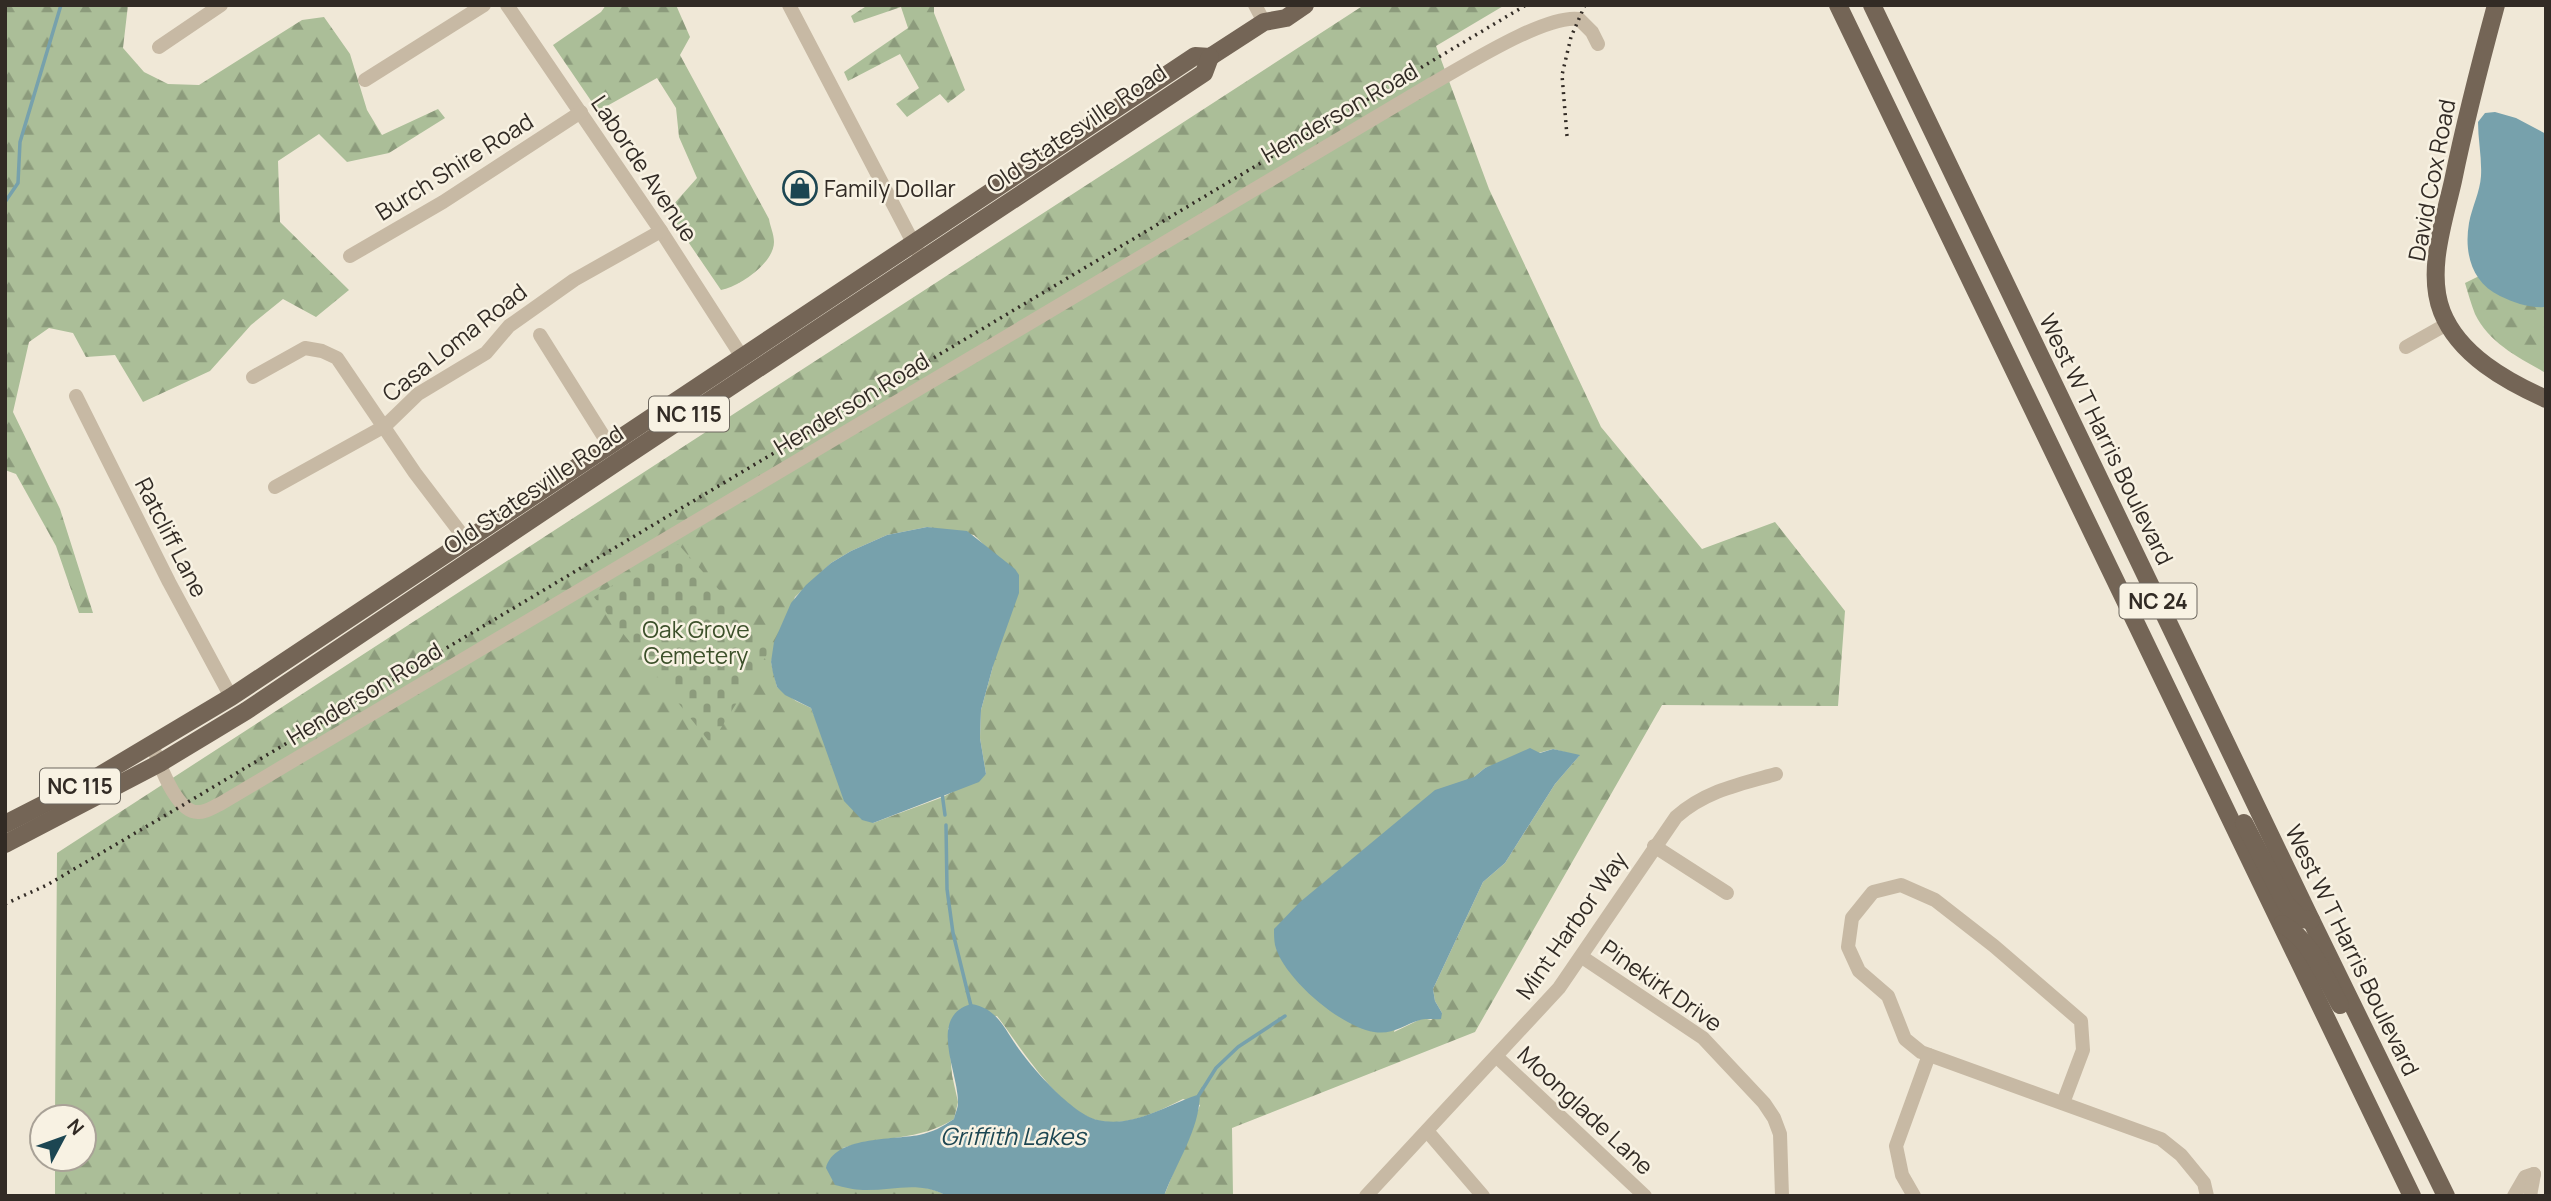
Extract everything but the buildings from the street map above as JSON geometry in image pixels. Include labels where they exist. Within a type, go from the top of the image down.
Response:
[{"type":"main road","name":"Old Statesville Road","points":[[1264,22],[1274,5]]},
{"type":"main road","name":"Old Statesville Road","points":[[5,844],[160,763],[257,704],[918,252],[1195,56],[1210,57],[1264,22],[1286,18],[1305,5]]},
{"type":"main road","name":"NC 24","points":[[1838,5],[2412,1196]]},
{"type":"main road","name":"West W T Harris Boulevard","points":[[1872,5],[2446,1196]]},
{"type":"main road","name":"David Cox Road","points":[[2496,5],[2478,68],[2440,239],[2437,283],[2441,309],[2447,324],[2463,346],[2480,361],[2546,399]]},
{"type":"main road","name":"Old Statesville Road","points":[[5,824],[97,777],[231,697],[742,357],[918,252]]},
{"type":"main road","points":[[2185,727],[2220,777],[2286,904],[2301,919],[2311,920]]},
{"type":"main road","points":[[2279,922],[2298,935],[2309,949],[2355,1033],[2396,1097]]},
{"type":"street","points":[[159,47],[221,5]]},
{"type":"street","points":[[365,80],[484,5]]},
{"type":"street","name":"Laborde Avenue","points":[[507,5],[661,231],[742,357]]},
{"type":"street","points":[[789,5],[918,252]]},
{"type":"street","points":[[1255,5],[1264,22]]},
{"type":"street","name":"Henderson Road","points":[[152,745],[177,798],[188,810],[198,812],[220,804],[1430,85],[1520,37],[1561,19],[1579,19],[1592,32],[1598,44]]},
{"type":"street","name":"Burch Shire Road","points":[[350,256],[443,202],[580,112]]},
{"type":"street","name":"Casa Loma Road","points":[[275,487],[385,426],[418,394],[485,353],[501,333],[517,320],[574,280],[661,231]]},
{"type":"street","points":[[2406,347],[2447,324]]},
{"type":"street","points":[[540,335],[609,445]]},
{"type":"street","points":[[253,377],[305,348],[322,351],[337,358],[415,472],[466,540]]},
{"type":"street","name":"Ratcliff Lane","points":[[76,396],[169,582],[231,697]]},
{"type":"street","name":"Mint Harbor Way","points":[[1366,1196],[1546,1003],[1582,957],[1676,817],[1694,802],[1715,792],[1776,774]]},
{"type":"street","points":[[1654,846],[1727,894]]},
{"type":"street","points":[[2063,1103],[2083,1050],[2081,1021],[1994,946],[1935,900],[1901,885],[1873,892],[1852,918],[1848,947],[1859,971],[1888,996],[1905,1039],[1921,1052],[2161,1139],[2181,1155],[2204,1183],[2207,1196]]},
{"type":"street","name":"Pinekirk Drive","points":[[1582,957],[1697,1033],[1764,1103],[1780,1134],[1782,1196]]},
{"type":"street","points":[[1914,1196],[1902,1175],[1896,1146],[1929,1055]]},
{"type":"street","name":"Moonglade Lane","points":[[1497,1058],[1645,1196]]},
{"type":"street","points":[[1427,1132],[1483,1196]]},
{"type":"street","points":[[2534,1174],[2546,1184]]},
{"type":"street","points":[[2514,1196],[2525,1177],[2534,1174]]},
{"type":"street","points":[[2530,1196],[2534,1174]]},
{"type":"green space","points":[[5,5],[128,5],[123,48],[144,72],[168,84],[199,85],[302,20],[324,17],[350,54],[367,110],[382,135],[438,109],[445,118],[389,153],[347,162],[319,134],[278,161],[280,222],[349,290],[316,317],[283,299],[251,325],[210,371],[143,402],[115,355],[86,357],[73,333],[49,328],[29,342],[13,412],[60,509],[93,613],[79,613],[56,546],[16,474],[5,470]]},
{"type":"green space","points":[[606,5],[676,5],[690,37],[680,55],[769,219],[774,239],[773,250],[762,265],[746,279],[729,288],[721,290],[678,227],[673,205],[697,178],[679,137],[676,108],[657,78],[598,111],[553,45],[601,12]]},
{"type":"green space","points":[[868,5],[934,5],[934,13],[965,90],[948,103],[940,94],[907,117],[896,104],[919,88],[900,54],[848,81],[844,72],[908,28],[901,7],[854,23],[851,16]]},
{"type":"green space","points":[[1364,5],[1505,5],[1436,46],[1489,189],[1601,427],[1702,549],[1775,522],[1845,611],[1838,706],[1662,705],[1475,1032],[1232,1128],[1233,1196],[1164,1196],[1200,1105],[1183,1099],[1152,1113],[1118,1122],[1096,1120],[1082,1114],[1054,1090],[997,1016],[948,1028],[952,1075],[958,1102],[954,1119],[914,1135],[843,1148],[864,1190],[917,1187],[947,1196],[55,1196],[55,1173],[98,1173],[98,1103],[55,1103],[57,853]],"holes":[[[927,527],[974,535],[990,551],[993,666],[981,710],[980,738],[986,774],[943,797],[873,823],[822,734],[811,708],[777,687],[771,662],[795,597],[831,563],[887,535]],[[1553,749],[1579,756],[1555,784],[1505,863],[1483,882],[1433,989],[1435,1001],[1442,1013],[1431,1020],[1423,1018],[1394,1032],[1474,777],[1485,768]]]},
{"type":"green space","points":[[2546,243],[2546,373],[2506,349],[2488,333],[2475,314],[2465,283]]},
{"type":"green space","name":"Oak Grove Cemetery","points":[[678,544],[771,648],[711,744],[594,597]]},
{"type":"water","points":[[2495,112],[2516,118],[2546,134],[2546,307],[2522,304],[2490,290],[2476,274],[2469,255],[2469,223],[2481,176],[2478,122],[2485,113]]},
{"type":"water","points":[[927,527],[967,531],[1019,575],[1019,593],[993,666],[981,710],[980,738],[986,774],[979,782],[873,823],[862,820],[844,801],[811,708],[785,695],[777,687],[771,662],[774,642],[791,603],[806,585],[831,563],[887,535]]},
{"type":"water","points":[[1530,748],[1540,753],[1553,749],[1580,755],[1555,784],[1505,863],[1483,882],[1433,989],[1435,1001],[1442,1013],[1441,1019],[1422,1019],[1392,1031],[1374,1032],[1346,1021],[1315,999],[1289,972],[1280,958],[1275,945],[1274,929],[1300,902],[1435,790],[1474,777],[1485,768]]},
{"type":"water","name":"Griffith Lakes","points":[[971,1004],[993,1014],[1042,1077],[1065,1100],[1098,1120],[1115,1122],[1144,1116],[1200,1094],[1192,1133],[1164,1196],[947,1196],[916,1187],[863,1190],[835,1185],[826,1168],[831,1158],[840,1150],[865,1141],[924,1134],[954,1119],[958,1103],[948,1033],[951,1021],[958,1011]]},
{"type":"waterway","points":[[5,202],[18,183],[20,142],[61,5]]},
{"type":"waterway","points":[[942,793],[945,815]]},
{"type":"waterway","points":[[946,825],[947,889],[953,933],[971,1006]]},
{"type":"waterway","points":[[1199,1095],[1216,1068],[1238,1047],[1285,1016]]},
{"type":"railway","points":[[5,904],[47,885],[183,805],[1526,5]]},
{"type":"railway","points":[[1567,136],[1562,75],[1571,37],[1585,5]]},
{"type":"place","name":"Family Dollar","points":[[800,188]]}]
